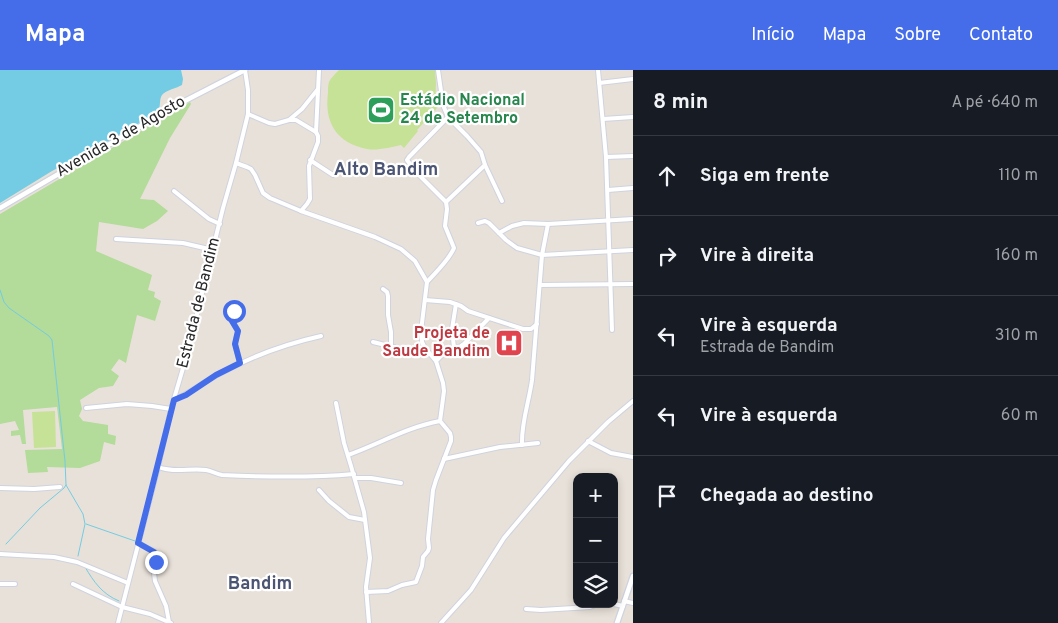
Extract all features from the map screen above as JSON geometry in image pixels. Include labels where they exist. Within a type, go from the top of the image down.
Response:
[{"type":"street","name":"Estrada de Bandim","points":[[118,623],[171,409],[248,114],[248,90],[245,70]]},
{"type":"street","name":"Avenida 3 de Agosto","points":[[0,208],[188,99],[245,70]]},
{"type":"street","points":[[301,211],[310,198],[308,171],[310,160],[318,142],[316,132],[319,70]]},
{"type":"street","points":[[438,70],[448,117],[481,152],[502,201]]},
{"type":"street","points":[[598,70],[608,190],[612,330]]},
{"type":"street","points":[[599,83],[633,79]]},
{"type":"street","points":[[289,120],[302,109],[318,89]]},
{"type":"street","points":[[248,114],[275,124],[296,120],[316,132]]},
{"type":"street","points":[[366,592],[388,591],[402,585],[414,583],[417,580],[423,557],[429,548],[433,490],[451,441],[450,433],[440,421],[444,391],[443,383],[436,361],[425,348],[421,337],[428,282],[454,248],[445,226],[446,202],[416,172],[407,160],[448,117]]},
{"type":"street","points":[[603,119],[633,117]]},
{"type":"street","points":[[606,158],[633,156]]},
{"type":"street","points":[[310,160],[334,175]]},
{"type":"street","points":[[236,163],[247,166],[251,170],[265,195],[301,211],[376,237],[401,249],[415,261],[428,282]]},
{"type":"street","points":[[446,202],[485,165]]},
{"type":"street","points":[[608,190],[633,188]]},
{"type":"street","points":[[174,191],[209,219],[220,224]]},
{"type":"street","points":[[499,233],[516,224],[524,223],[548,224],[633,219]]},
{"type":"street","points":[[478,223],[489,222],[506,240],[517,248],[542,255],[633,250]]},
{"type":"street","points":[[522,445],[522,426],[530,395],[542,255],[548,224]]},
{"type":"street","points":[[116,239],[182,243],[213,250]]},
{"type":"street","points":[[540,285],[633,284]]},
{"type":"street","points":[[384,289],[388,296],[391,346]]},
{"type":"street","points":[[425,300],[456,304],[468,311],[528,330],[537,324]]},
{"type":"street","points":[[454,348],[452,329],[456,304]]},
{"type":"street","points":[[234,311],[232,321],[238,331],[235,344],[240,363]]},
{"type":"street","points":[[436,361],[445,352],[464,344],[489,318]]},
{"type":"street","points":[[174,400],[186,395],[216,375],[240,363],[289,344],[321,336]]},
{"type":"street","points":[[373,342],[407,350],[425,348]]},
{"type":"street","points":[[442,623],[471,590],[504,538],[569,461],[608,422],[633,401]]},
{"type":"street","points":[[336,403],[344,443],[362,502],[365,520],[370,563],[366,583],[369,623]]},
{"type":"street","points":[[86,408],[128,404],[171,409]]},
{"type":"street","points":[[348,455],[416,426],[440,421]]},
{"type":"street","points":[[588,441],[611,453],[633,457]]},
{"type":"street","points":[[444,459],[493,448],[538,443]]},
{"type":"street","points":[[158,467],[169,470],[207,470],[222,475],[269,477],[354,476],[400,483]]},
{"type":"street","points":[[0,488],[60,487]]},
{"type":"street","points":[[319,490],[349,518],[365,520]]},
{"type":"street","points":[[138,543],[154,552],[156,562],[155,581],[166,606],[170,623]]},
{"type":"street","points":[[0,554],[54,558],[77,562],[128,583]]},
{"type":"street","points":[[616,623],[633,576]]},
{"type":"street","points":[[0,584],[15,584]]},
{"type":"street","points":[[73,584],[122,607],[150,614],[170,623]]},
{"type":"street","points":[[618,604],[633,604]]},
{"type":"street","points":[[526,609],[574,608]]},
{"type":"green space","name":"Estádio Nacional 24 de Setembro","points":[[339,70],[435,70],[435,104],[438,107],[404,148],[401,145],[375,150],[357,146],[340,137],[328,114],[329,83]]},
{"type":"green space","points":[[190,102],[191,104],[170,138],[140,199],[154,200],[168,211],[157,221],[143,229],[99,222],[96,251],[152,275],[148,290],[155,292],[154,297],[161,301],[155,321],[137,315],[126,363],[119,359],[111,370],[119,376],[113,386],[99,388],[80,400],[82,409],[79,416],[83,421],[108,425],[108,434],[116,436],[115,445],[104,442],[100,461],[80,468],[47,467],[48,472],[28,473],[25,450],[62,449],[57,407],[23,410],[26,444],[22,444],[20,435],[11,436],[11,431],[19,430],[15,421],[0,424],[0,214]]},
{"type":"green space","points":[[55,411],[56,447],[34,448],[32,412]]},
{"type":"water","points":[[0,70],[181,70],[183,79],[182,85],[162,95],[158,112],[131,129],[52,171],[0,203]]},
{"type":"waterway","points":[[0,290],[4,302],[9,308],[52,340],[66,485],[83,514],[85,524],[78,556]]},
{"type":"waterway","points":[[6,544],[40,508],[66,485]]},
{"type":"waterway","points":[[86,524],[135,541]]},
{"type":"waterway","points":[[85,567],[99,587],[119,601]]},
{"type":"place","name":"Estádio Nacional 24 de Setembro","points":[[381,110]]},
{"type":"place","name":"Projeta de Saude Bandim","points":[[509,343]]},
{"type":"district","name":"Alto Bandim","points":[[386,170]]},
{"type":"district","name":"Bandim","points":[[260,584]]},
{"type":"route","points":[[156,562],[153,550],[138,543],[171,409],[174,400],[186,395],[216,375],[240,363],[235,344],[238,331],[232,321],[234,311]]}]
